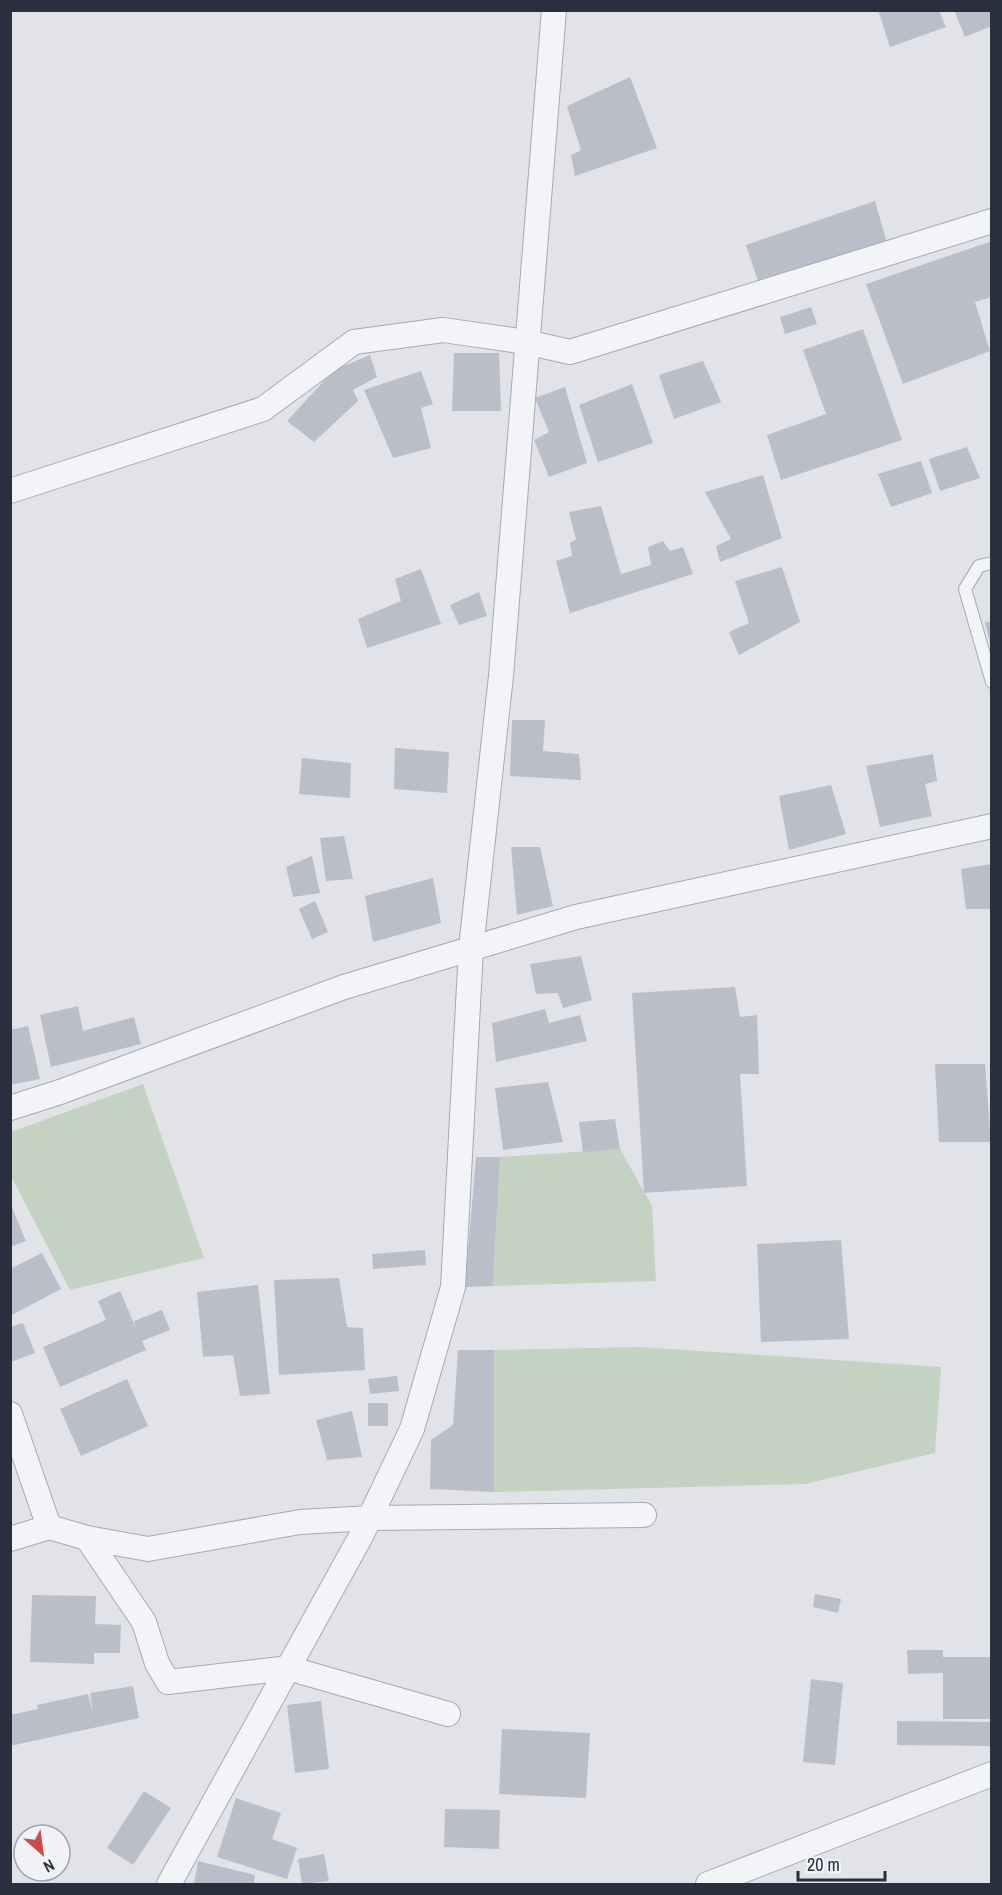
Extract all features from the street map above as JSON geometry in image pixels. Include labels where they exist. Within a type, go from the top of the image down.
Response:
[{"type":"street","points":[[169,1884],[370,1518],[412,1429],[453,1287],[471,948],[501,676],[554,10]]},
{"type":"street","points":[[10,490],[263,409],[354,342],[443,330],[526,342],[570,352],[992,221]]},
{"type":"street","points":[[10,1108],[60,1092],[344,987],[576,917],[992,826]]},
{"type":"street","points":[[10,1414],[49,1527]]},
{"type":"street","points":[[10,1539],[49,1527],[87,1538],[148,1549],[300,1522],[370,1518],[644,1515]]},
{"type":"street","points":[[87,1538],[144,1622],[157,1663],[168,1682],[288,1668],[448,1714]]},
{"type":"street","points":[[708,1884],[992,1774]]},
{"type":"lane","points":[[992,563],[980,566],[965,589],[992,682]]},
{"type":"green space","points":[[143,1084],[204,1258],[70,1290],[11,1176],[11,1132]]},
{"type":"green space","points":[[620,1149],[652,1206],[656,1281],[493,1286],[500,1157]]},
{"type":"green space","points":[[640,1347],[941,1367],[935,1453],[805,1484],[494,1492],[494,1350]]},
{"type":"building","points":[[878,10],[939,10],[946,27],[890,47]]},
{"type":"building","points":[[954,10],[992,10],[992,26],[965,37]]},
{"type":"building","points":[[630,77],[657,148],[575,176],[571,155],[581,150],[567,106]]},
{"type":"building","points":[[875,201],[887,243],[759,284],[746,245]]},
{"type":"building","points":[[992,241],[992,297],[975,302],[990,351],[903,384],[866,284]]},
{"type":"building","points":[[811,307],[817,324],[785,334],[780,317]]},
{"type":"building","points":[[863,329],[902,440],[781,480],[767,435],[826,414],[803,350]]},
{"type":"building","points":[[454,353],[499,353],[501,411],[452,411]]},
{"type":"building","points":[[370,355],[377,377],[353,390],[358,401],[314,442],[287,421],[334,370]]},
{"type":"building","points":[[703,361],[721,402],[674,419],[659,375]]},
{"type":"building","points":[[421,371],[433,404],[421,408],[431,448],[393,458],[364,390]]},
{"type":"building","points":[[632,384],[653,443],[598,462],[579,405]]},
{"type":"building","points":[[565,387],[587,463],[549,477],[534,440],[549,432],[535,398]]},
{"type":"building","points":[[967,447],[980,478],[940,491],[929,459]]},
{"type":"building","points":[[921,461],[932,493],[891,507],[878,474]]},
{"type":"building","points":[[763,475],[782,538],[720,562],[716,546],[731,539],[705,492]]},
{"type":"building","points":[[601,506],[621,574],[651,565],[648,547],[663,541],[670,551],[683,547],[693,574],[570,613],[556,561],[572,556],[570,543],[576,539],[569,512]]},
{"type":"building","points":[[782,567],[800,622],[739,655],[729,632],[749,623],[735,581]]},
{"type":"building","points":[[421,569],[441,624],[367,648],[358,619],[401,601],[395,579]]},
{"type":"building","points":[[479,592],[487,616],[459,625],[450,605]]},
{"type":"building","points":[[985,622],[992,622],[992,647],[991,647]]},
{"type":"building","points":[[512,720],[545,720],[543,751],[579,754],[581,780],[510,776]]},
{"type":"building","points":[[395,748],[449,752],[447,793],[394,789]]},
{"type":"building","points":[[933,754],[937,781],[925,784],[932,816],[880,827],[866,766]]},
{"type":"building","points":[[302,758],[351,763],[350,798],[299,794]]},
{"type":"building","points":[[831,785],[846,834],[789,850],[779,796]]},
{"type":"building","points":[[344,836],[353,879],[326,881],[320,838]]},
{"type":"building","points":[[511,847],[540,847],[553,906],[517,915]]},
{"type":"building","points":[[312,856],[320,893],[293,897],[286,867]]},
{"type":"building","points":[[992,864],[992,909],[966,909],[961,869]]},
{"type":"building","points":[[433,878],[441,923],[373,942],[365,896]]},
{"type":"building","points":[[315,901],[328,932],[312,939],[299,909]]},
{"type":"building","points":[[581,956],[592,1000],[563,1008],[558,993],[536,994],[530,964]]},
{"type":"building","points":[[735,987],[740,1017],[757,1015],[759,1074],[740,1074],[747,1186],[644,1193],[632,993]]},
{"type":"building","points":[[78,1006],[83,1031],[134,1017],[141,1044],[51,1067],[40,1015]]},
{"type":"building","points":[[545,1009],[549,1023],[580,1015],[587,1041],[496,1062],[492,1023]]},
{"type":"building","points":[[28,1026],[40,1079],[10,1085],[10,1030]]},
{"type":"building","points":[[935,1064],[985,1064],[991,1142],[939,1142]]},
{"type":"building","points":[[548,1082],[563,1142],[503,1150],[495,1088]]},
{"type":"building","points":[[615,1119],[620,1149],[583,1152],[579,1122]]},
{"type":"building","points":[[476,1157],[500,1157],[493,1286],[465,1287]]},
{"type":"building","points":[[10,1203],[26,1241],[10,1247]]},
{"type":"building","points":[[841,1240],[849,1339],[761,1342],[757,1244]]},
{"type":"building","points":[[425,1250],[426,1265],[373,1269],[372,1254]]},
{"type":"building","points":[[42,1253],[61,1289],[10,1316],[10,1269]]},
{"type":"building","points":[[339,1278],[347,1327],[363,1328],[365,1370],[279,1375],[274,1280]]},
{"type":"building","points":[[258,1285],[270,1394],[240,1396],[233,1355],[203,1357],[197,1292]]},
{"type":"building","points":[[120,1291],[136,1328],[134,1321],[162,1310],[170,1330],[142,1341],[146,1350],[60,1387],[43,1347],[106,1320],[98,1301]]},
{"type":"building","points":[[23,1323],[35,1353],[11,1362],[10,1327]]},
{"type":"building","points":[[458,1350],[494,1350],[494,1492],[430,1489],[431,1440],[453,1425]]},
{"type":"building","points":[[397,1376],[399,1391],[370,1394],[368,1379]]},
{"type":"building","points":[[127,1379],[148,1426],[81,1456],[60,1409]]},
{"type":"building","points":[[368,1403],[388,1403],[388,1426],[368,1426]]},
{"type":"building","points":[[352,1411],[362,1457],[327,1460],[316,1420]]},
{"type":"building","points":[[815,1594],[841,1599],[838,1613],[813,1607]]},
{"type":"building","points":[[32,1595],[96,1596],[95,1624],[121,1625],[120,1653],[94,1653],[94,1664],[30,1662]]},
{"type":"building","points":[[907,1650],[943,1650],[943,1657],[992,1657],[992,1719],[943,1719],[943,1673],[908,1674]]},
{"type":"building","points":[[811,1679],[843,1683],[835,1765],[803,1762]]},
{"type":"building","points":[[133,1686],[139,1718],[10,1746],[10,1715],[38,1709],[37,1705],[88,1694],[93,1714],[90,1693]]},
{"type":"building","points":[[321,1701],[329,1769],[295,1773],[287,1705]]},
{"type":"building","points":[[897,1721],[992,1722],[992,1746],[897,1745]]},
{"type":"building","points":[[502,1729],[590,1733],[586,1798],[499,1794]]},
{"type":"building","points":[[144,1791],[171,1808],[133,1865],[107,1848]]},
{"type":"building","points":[[236,1798],[281,1813],[272,1839],[297,1848],[287,1879],[217,1857]]},
{"type":"building","points":[[445,1809],[500,1810],[499,1849],[444,1847]]},
{"type":"building","points":[[324,1854],[329,1881],[302,1884],[298,1859]]},
{"type":"building","points":[[198,1861],[255,1875],[254,1884],[194,1884]]}]
